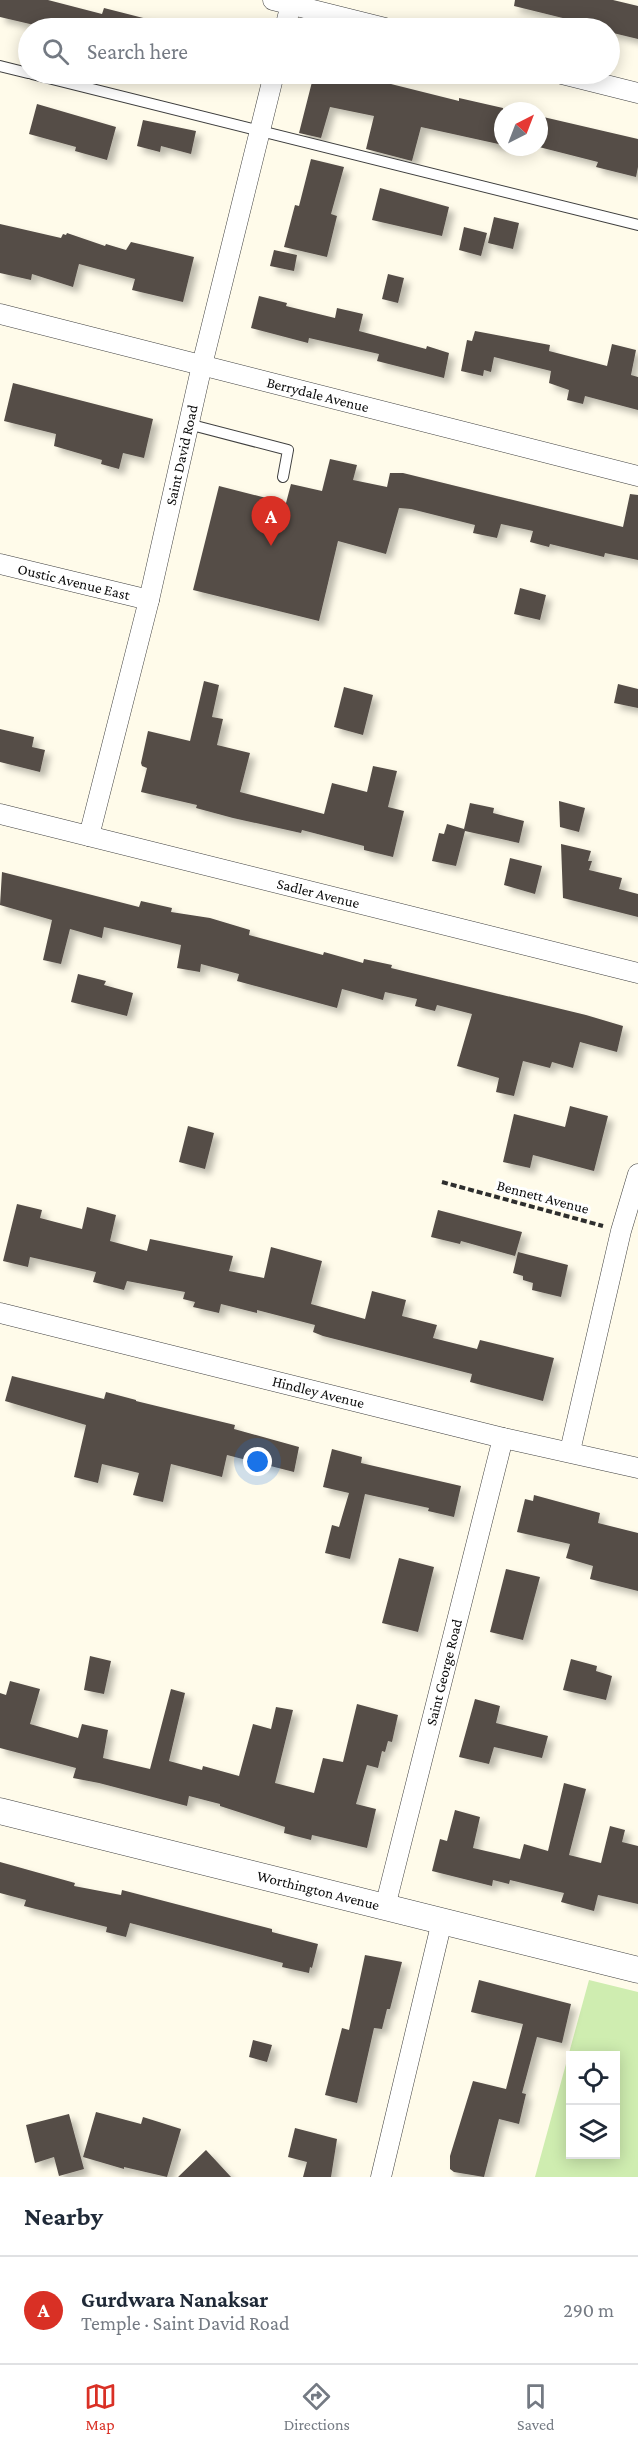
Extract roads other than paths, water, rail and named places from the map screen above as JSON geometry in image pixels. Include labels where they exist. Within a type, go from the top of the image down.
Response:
[{"type":"street","points":[[285,18],[285,2],[347,18]]},
{"type":"street","name":"Saint David Road","points":[[89,836],[149,600],[202,365],[272,84]]},
{"type":"street","points":[[602,84],[638,93]]},
{"type":"street","name":"Berrydale Avenue","points":[[0,314],[638,476]]},
{"type":"street","name":"Oustic Avenue East","points":[[0,564],[149,600]]},
{"type":"street","name":"Sadler Avenue","points":[[0,814],[638,973]]},
{"type":"street","points":[[570,1451],[621,1231],[638,1174]]},
{"type":"street","name":"Hindley Avenue","points":[[0,1313],[503,1438],[570,1451],[638,1468]]},
{"type":"street","name":"Saint George Road","points":[[385,1907],[503,1438]]},
{"type":"street","name":"Worthington Avenue","points":[[0,1810],[638,1970]]},
{"type":"street","points":[[381,2177],[442,1921]]},
{"type":"lane","points":[[0,66],[18,70]]},
{"type":"lane","points":[[74,84],[638,225]]},
{"type":"lane","points":[[188,424],[288,450],[283,477]]},
{"type":"place","name":"Gurdwara Nanaksar","points":[[271,546]]}]
